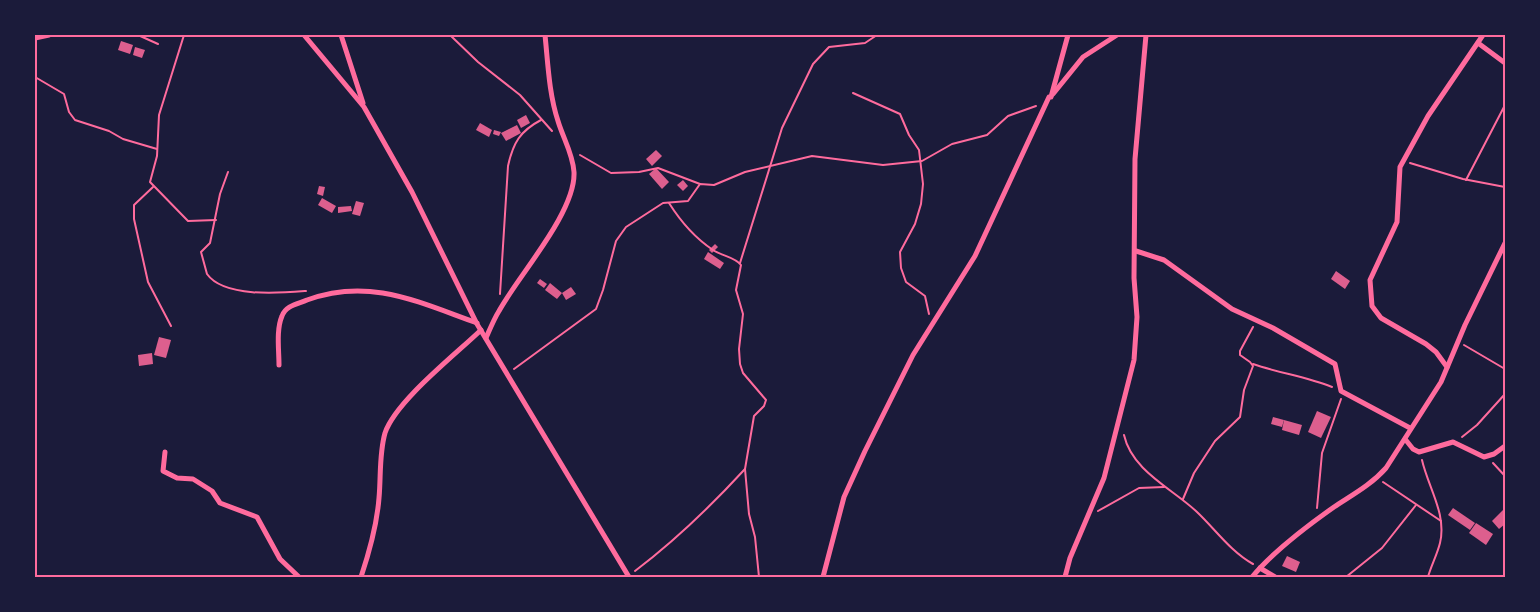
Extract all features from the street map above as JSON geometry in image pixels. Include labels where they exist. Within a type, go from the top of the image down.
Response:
[{"type":"street","points":[[35,38],[49,35]]},
{"type":"street","points":[[304,35],[364,107],[412,192],[477,324],[628,577]]},
{"type":"street","points":[[341,35],[364,107]]},
{"type":"street","points":[[486,338],[498,311],[536,257],[569,196],[574,172],[569,149],[558,122],[552,95],[545,35]]},
{"type":"street","points":[[1051,96],[1068,35]]},
{"type":"street","points":[[823,577],[844,497],[913,355],[932,321],[975,256],[1046,103],[1083,57],[1117,35]]},
{"type":"street","points":[[1066,577],[1070,558],[1104,478],[1134,360],[1137,317],[1134,278],[1136,251],[1136,135],[1146,35]]},
{"type":"street","points":[[1447,367],[1436,352],[1426,344],[1381,318],[1372,306],[1370,280],[1397,222],[1398,173],[1403,161],[1428,116],[1483,35]]},
{"type":"street","points":[[1478,43],[1505,63]]},
{"type":"street","points":[[1252,577],[1260,568],[1317,521],[1377,478],[1395,456],[1410,428],[1436,390],[1505,243]]},
{"type":"street","points":[[1136,251],[1164,260],[1232,309],[1258,320],[1335,364],[1343,392],[1410,428]]},
{"type":"street","points":[[279,365],[278,344],[281,317],[284,311],[294,305],[326,293],[358,290],[406,297],[477,324]]},
{"type":"street","points":[[362,577],[379,501],[383,444],[389,424],[438,369],[481,330]]},
{"type":"street","points":[[1405,438],[1413,449],[1419,452],[1429,451],[1453,442],[1470,449],[1480,456],[1488,457],[1505,446]]},
{"type":"street","points":[[165,452],[163,471],[177,478],[193,479],[212,491],[220,503],[257,517],[280,559],[299,577]]},
{"type":"street","points":[[1260,568],[1275,577]]},
{"type":"path","points":[[138,35],[158,44]]},
{"type":"path","points":[[184,35],[161,107],[157,149],[150,180],[153,187],[188,221],[216,220]]},
{"type":"path","points":[[450,35],[478,62],[520,95],[558,137]]},
{"type":"path","points":[[758,577],[755,537],[749,514],[745,469],[754,416],[764,406],[766,400],[743,373],[740,364],[738,349],[743,314],[736,290],[740,263],[782,128],[813,64],[830,47],[865,43],[877,35]]},
{"type":"path","points":[[35,77],[64,94],[69,112],[75,120],[109,131],[129,142],[157,149]]},
{"type":"path","points":[[853,93],[900,114],[919,150],[922,161],[921,204],[915,224],[900,252],[901,268],[906,282],[925,296],[932,321]]},
{"type":"path","points":[[569,149],[611,173],[639,172],[658,168],[700,184],[714,185],[745,172],[769,168],[783,162],[812,156],[883,165],[922,161],[952,144],[987,135],[1008,116],[1046,103]]},
{"type":"path","points":[[1466,180],[1505,105]]},
{"type":"path","points":[[1501,114],[1505,116]]},
{"type":"path","points":[[498,311],[508,166],[512,148],[526,128],[541,120]]},
{"type":"path","points":[[1403,161],[1466,180],[1505,187]]},
{"type":"path","points":[[228,172],[220,194],[210,243],[201,252],[203,266],[210,278],[223,285],[259,294],[309,291]]},
{"type":"path","points":[[508,374],[596,309],[616,241],[626,227],[659,205],[669,202],[688,201],[700,184]]},
{"type":"path","points":[[153,187],[134,205],[134,219],[152,294],[171,326]]},
{"type":"path","points":[[669,202],[680,221],[706,245],[740,263]]},
{"type":"path","points":[[1258,320],[1244,340],[1240,351],[1242,357],[1253,364],[1297,378],[1318,381],[1343,392],[1322,453],[1317,521]]},
{"type":"path","points":[[1457,343],[1472,349],[1505,369]]},
{"type":"path","points":[[1183,499],[1194,472],[1215,441],[1240,417],[1244,390],[1253,364]]},
{"type":"path","points":[[1453,442],[1477,425],[1505,394]]},
{"type":"path","points":[[1123,431],[1131,452],[1142,466],[1165,487],[1183,499],[1242,556],[1260,568]]},
{"type":"path","points":[[1419,452],[1425,475],[1438,506],[1441,521],[1440,543],[1428,577]]},
{"type":"path","points":[[1488,457],[1505,476]]},
{"type":"path","points":[[628,577],[666,548],[745,469]]},
{"type":"path","points":[[1377,478],[1441,521]]},
{"type":"path","points":[[1088,517],[1139,488],[1165,487]]},
{"type":"path","points":[[1346,577],[1382,548],[1416,505]]},
{"type":"building","points":[[121,41],[133,45],[130,54],[118,50]]},
{"type":"building","points":[[135,47],[145,50],[142,58],[133,55]]},
{"type":"building","points":[[526,115],[530,123],[521,128],[517,120]]},
{"type":"building","points":[[480,123],[492,130],[489,137],[476,130]]},
{"type":"building","points":[[517,125],[521,133],[506,141],[501,133]]},
{"type":"building","points":[[494,130],[501,132],[499,136],[493,134]]},
{"type":"building","points":[[656,150],[662,156],[652,166],[646,159]]},
{"type":"building","points":[[656,168],[669,182],[662,189],[649,174]]},
{"type":"building","points":[[683,180],[688,186],[683,191],[677,185]]},
{"type":"building","points":[[319,186],[325,187],[323,196],[317,194]]},
{"type":"building","points":[[322,198],[336,206],[332,213],[318,205]]},
{"type":"building","points":[[356,201],[364,203],[360,216],[352,214]]},
{"type":"building","points":[[351,206],[352,211],[338,213],[338,207]]},
{"type":"building","points":[[715,244],[718,247],[712,253],[709,250]]},
{"type":"building","points":[[708,252],[724,263],[720,269],[704,259]]},
{"type":"building","points":[[1336,271],[1350,281],[1345,289],[1331,279]]},
{"type":"building","points":[[540,279],[547,284],[544,288],[537,283]]},
{"type":"building","points":[[550,283],[562,293],[557,299],[545,290]]},
{"type":"building","points":[[571,287],[576,294],[566,300],[562,293]]},
{"type":"building","points":[[159,337],[171,340],[166,358],[154,355]]},
{"type":"building","points":[[152,353],[153,364],[139,366],[138,355]]},
{"type":"building","points":[[1317,411],[1331,417],[1321,438],[1308,432]]},
{"type":"building","points":[[1273,417],[1284,420],[1282,427],[1271,424]]},
{"type":"building","points":[[1284,420],[1302,425],[1299,435],[1282,430]]},
{"type":"building","points":[[1453,508],[1475,523],[1470,530],[1448,515]]},
{"type":"building","points":[[1505,508],[1505,524],[1499,529],[1492,521]]},
{"type":"building","points":[[1476,523],[1493,534],[1486,545],[1469,533]]},
{"type":"building","points":[[1287,556],[1300,562],[1296,572],[1282,566]]}]
